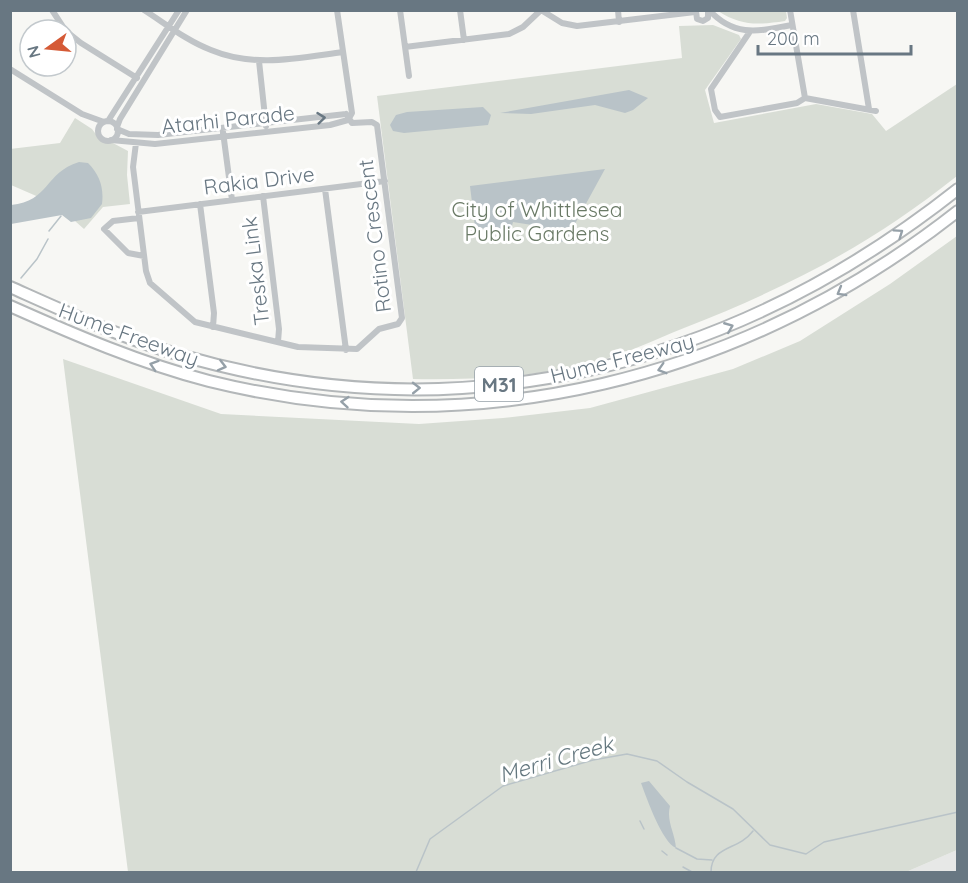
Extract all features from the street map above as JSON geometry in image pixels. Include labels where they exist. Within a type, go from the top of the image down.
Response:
[{"type":"highway","name":"Hume Freeway","points":[[10,287],[138,342],[235,369],[300,381],[370,387],[489,385],[557,376],[621,363],[744,321],[804,292],[868,255],[957,189]]},
{"type":"highway","name":"Hume Freeway","points":[[10,306],[117,352],[178,372],[240,388],[311,399],[385,405],[502,401],[557,394],[628,379],[740,341],[841,292],[895,258],[957,211]]},
{"type":"street","points":[[144,10],[220,54],[259,61],[342,52]]},
{"type":"street","points":[[10,69],[82,114],[98,131],[102,139],[111,140],[116,136],[120,118],[172,28],[179,10]]},
{"type":"street","points":[[98,131],[172,28],[188,10]]},
{"type":"street","points":[[337,10],[342,52],[351,92],[348,117]]},
{"type":"street","points":[[400,10],[409,76]]},
{"type":"street","points":[[460,10],[464,40]]},
{"type":"street","points":[[405,48],[513,33],[541,10],[551,18],[568,25],[620,22],[696,11],[697,19],[718,19]]},
{"type":"street","points":[[618,10],[620,22]]},
{"type":"street","points":[[705,20],[709,10],[718,19],[749,33],[792,25]]},
{"type":"street","points":[[790,10],[805,98]]},
{"type":"street","points":[[749,33],[711,89],[715,110],[720,117],[797,103],[805,98],[872,110],[853,10]]},
{"type":"street","points":[[78,41],[137,78]]},
{"type":"street","points":[[259,61],[267,132]]},
{"type":"street","points":[[82,114],[106,121],[117,128]]},
{"type":"street","name":"Atarhi Parade","points":[[117,128],[129,134],[150,136],[348,117]]},
{"type":"street","name":"Atarhi Parade","points":[[111,140],[136,143],[224,137],[330,125],[348,117]]},
{"type":"street","name":"Rotino Crescent","points":[[346,350],[360,348],[379,329],[398,324],[401,320],[376,123],[360,123],[348,117]]},
{"type":"street","points":[[223,128],[232,200]]},
{"type":"street","points":[[136,143],[133,167],[144,256],[150,283],[192,321],[306,348],[346,350],[325,189]]},
{"type":"street","name":"Rakia Drive","points":[[144,256],[128,253],[104,229],[113,221],[200,204],[384,181]]},
{"type":"street","name":"Treska Link","points":[[263,196],[279,329],[278,342]]},
{"type":"street","points":[[200,204],[214,313],[213,327]]},
{"type":"shaded area","points":[[629,90],[648,98],[633,110],[625,113],[595,105],[531,114],[500,113]]},
{"type":"shaded area","points":[[483,107],[491,115],[488,125],[404,133],[393,131],[390,125],[396,115],[407,112]]},
{"type":"shaded area","points":[[79,162],[88,163],[102,187],[102,204],[91,218],[71,222],[62,215],[11,224],[11,205],[33,198],[59,173]]},
{"type":"shaded area","points":[[605,169],[565,242],[530,236],[532,225],[513,222],[510,233],[475,227],[470,186]]},
{"type":"shaded area","points":[[649,781],[670,806],[669,817],[676,848],[665,838],[651,809],[641,783]]},
{"type":"shaded area","points":[[957,850],[957,872],[906,872]]},
{"type":"green space","points":[[718,11],[786,11],[787,18],[785,21],[750,23],[726,16]]},
{"type":"green space","name":"City of Whittlesea Public Gardens","points":[[713,25],[739,35],[741,39],[705,90],[714,123],[816,104],[872,114],[886,131],[957,84],[957,176],[892,224],[826,263],[758,297],[629,351],[572,367],[527,374],[481,378],[413,379],[377,96],[682,58],[679,26]]},
{"type":"green space","points":[[75,118],[92,129],[101,141],[111,142],[128,151],[127,175],[130,204],[103,207],[84,229],[57,205],[11,185],[10,149],[60,143]]},
{"type":"green space","points":[[957,236],[957,850],[906,872],[128,872],[63,359],[221,414],[419,424],[503,418],[590,408],[733,369],[800,341],[890,284]]},
{"type":"waterway","points":[[49,231],[61,216]]},
{"type":"waterway","points":[[21,278],[37,259],[48,239]]},
{"type":"waterway","name":"Merri Creek","points":[[416,872],[430,839],[503,786],[593,760],[627,754],[657,761],[733,809],[770,845],[806,854],[824,842],[958,812]]},
{"type":"waterway","points":[[640,821],[644,829]]},
{"type":"waterway","points":[[711,872],[712,863],[720,852],[740,842],[753,831]]},
{"type":"waterway","points":[[676,848],[697,859],[712,860]]},
{"type":"waterway","points":[[662,851],[667,855]]},
{"type":"waterway","points":[[683,867],[692,872]]}]
